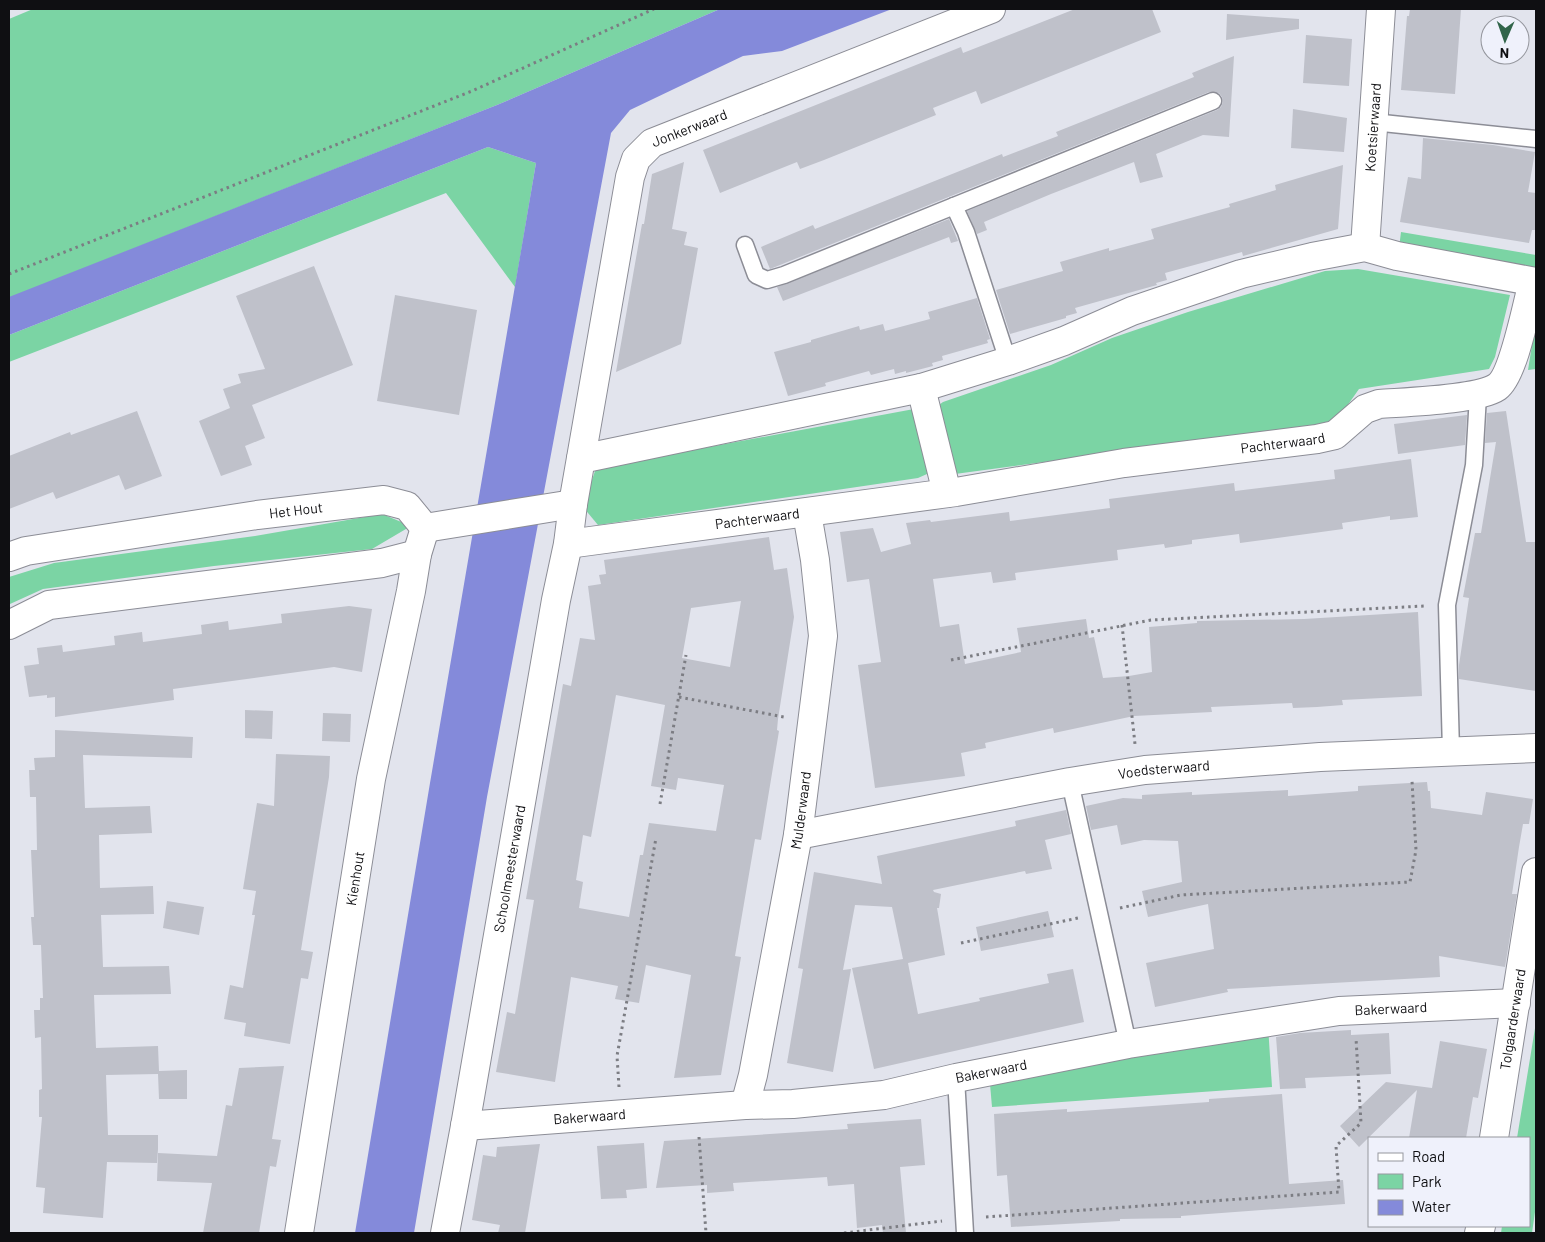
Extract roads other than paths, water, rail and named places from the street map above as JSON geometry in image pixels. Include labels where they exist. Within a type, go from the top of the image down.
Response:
[{"type":"street","name":"Jonkerwaard","points":[[561,507],[581,459],[630,177],[636,159],[652,143],[991,9]]},
{"type":"street","name":"Koetsierwaard","points":[[1365,246],[1381,9]]},
{"type":"street","points":[[581,459],[922,388],[1064,341],[1132,311],[1241,274],[1365,246]]},
{"type":"street","name":"Pachterwaard","points":[[568,544],[947,493],[1124,463],[1317,439],[1334,435],[1365,409],[1379,404],[1478,394],[1498,386],[1510,366],[1534,282],[1397,256],[1365,246]]},
{"type":"street","points":[[922,388],[947,493]]},
{"type":"street","name":"Het Hout","points":[[9,557],[26,551],[257,515],[384,500],[407,506],[424,528]]},
{"type":"street","points":[[424,528],[561,507]]},
{"type":"street","name":"Schoolmeesterwaard","points":[[445,1233],[556,600],[568,544],[561,507]]},
{"type":"street","name":"Mulderwaard","points":[[745,1105],[753,1074],[798,835],[823,636],[807,513]]},
{"type":"street","name":"Kienhout","points":[[299,1233],[371,779],[424,528]]},
{"type":"street","points":[[9,625],[49,606],[382,563],[417,554]]},
{"type":"street","name":"Voedsterwaard","points":[[798,835],[1070,782],[1138,771],[1320,757],[1536,748]]},
{"type":"street","name":"Tolgaarderwaard","points":[[1494,1137],[1536,872]]},
{"type":"street","name":"Bakerwaard","points":[[465,1126],[745,1105],[792,1104],[884,1095],[956,1078],[1128,1044],[1339,1011],[1516,1003]]},
{"type":"lane","points":[[745,245],[756,275],[767,280],[784,275],[1213,101]]},
{"type":"lane","points":[[1373,122],[1536,140]]},
{"type":"lane","points":[[954,206],[966,232],[1008,361]]},
{"type":"lane","points":[[1451,751],[1447,605],[1474,465],[1478,394]]},
{"type":"lane","points":[[1070,782],[1128,1044]]},
{"type":"lane","points":[[956,1078],[965,1226]]},
{"type":"water","points":[[720,9],[892,9],[782,51],[743,56],[630,110],[611,133],[487,797],[414,1233],[355,1233],[536,163],[488,147],[9,335],[9,297],[497,105]]}]
